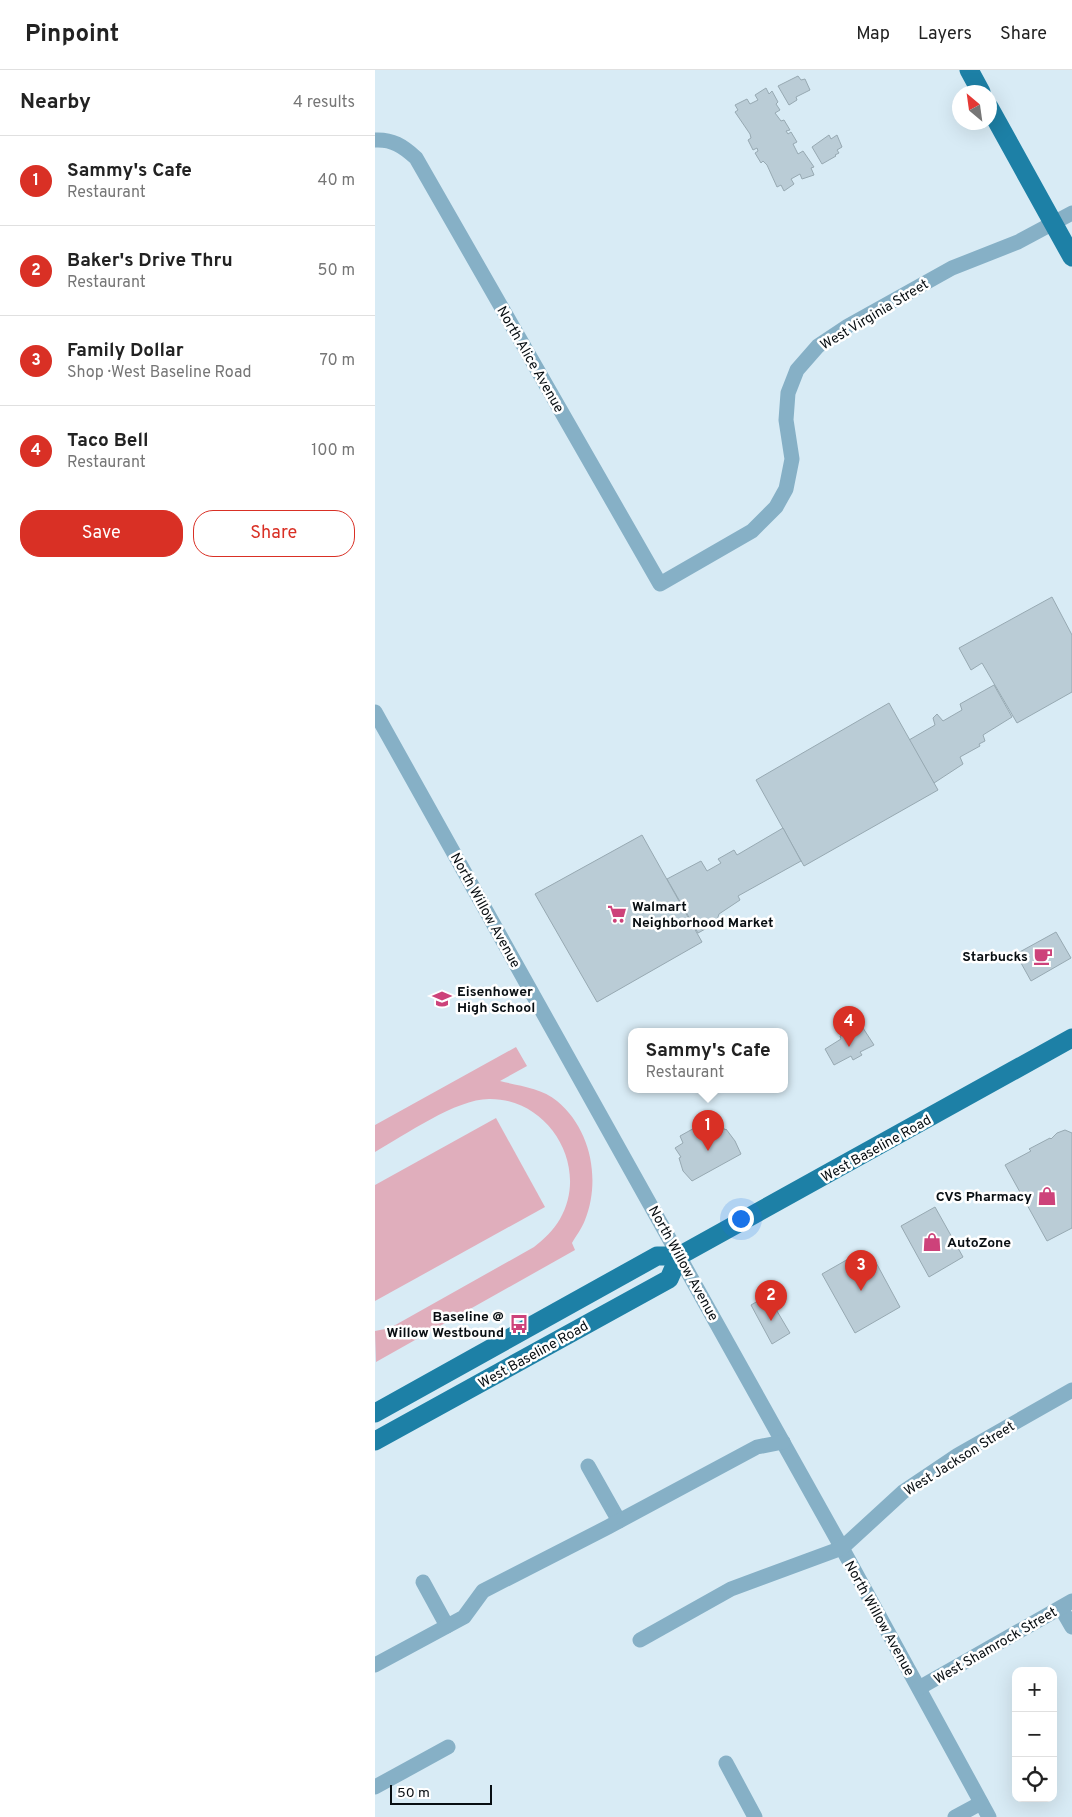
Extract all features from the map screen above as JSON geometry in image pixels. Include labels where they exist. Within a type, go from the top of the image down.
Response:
[{"type":"main road","points":[[969,70],[977,85]]},
{"type":"main road","points":[[997,122],[1072,257]]},
{"type":"main road","name":"West Baseline Road","points":[[375,1413],[657,1256],[679,1256],[1072,1038]]},
{"type":"main road","name":"West Baseline Road","points":[[375,1441],[669,1279],[679,1256]]},
{"type":"street","name":"North Alice Avenue","points":[[375,140],[394,142],[404,147],[415,158],[660,584]]},
{"type":"street","name":"West Virginia Street","points":[[660,584],[752,531],[776,507],[791,475],[792,448],[785,410],[787,393],[797,370],[818,346],[841,330],[952,268],[1018,242],[1072,212]]},
{"type":"street","name":"North Willow Avenue","points":[[375,712],[842,1548],[989,1817]]},
{"type":"street","name":"West Jackson Street","points":[[640,1640],[731,1589],[842,1548],[903,1492],[958,1456],[1072,1390]]},
{"type":"street","points":[[375,1665],[464,1617],[483,1591],[619,1522],[757,1447],[783,1442]]},
{"type":"street","points":[[588,1466],[619,1522]]},
{"type":"street","points":[[423,1582],[447,1626]]},
{"type":"street","points":[[1067,1604],[1072,1626]]},
{"type":"street","name":"West Shamrock Street","points":[[919,1688],[1067,1604]]},
{"type":"street","points":[[375,1787],[448,1747]]},
{"type":"street","points":[[726,1763],[755,1817]]},
{"type":"street","points":[[955,1817],[981,1803]]},
{"type":"shaded area","points":[[516,1047],[527,1066],[500,1081],[537,1090],[557,1101],[578,1126],[590,1156],[592,1188],[590,1205],[584,1223],[572,1243],[575,1250],[376,1362],[375,1331],[390,1328],[534,1247],[560,1219],[568,1199],[570,1178],[567,1158],[558,1139],[546,1123],[530,1110],[511,1102],[489,1099],[461,1105],[431,1119],[375,1152],[375,1125]]},
{"type":"shaded area","points":[[496,1118],[545,1207],[375,1301],[375,1185]]},
{"type":"building","points":[[798,76],[801,80],[805,79],[810,90],[796,97],[797,100],[789,105],[778,86]]},
{"type":"building","points":[[766,88],[769,94],[772,91],[778,102],[776,104],[780,110],[775,113],[781,121],[784,120],[790,130],[786,131],[788,134],[791,132],[797,142],[793,144],[798,154],[803,151],[814,167],[811,168],[814,175],[802,179],[800,174],[791,179],[794,184],[784,191],[781,185],[777,187],[767,165],[763,161],[761,163],[755,153],[758,151],[757,148],[753,150],[748,140],[751,138],[750,134],[735,112],[738,110],[735,105],[747,99],[750,104],[758,100],[755,95]]},
{"type":"building","points":[[829,135],[831,139],[837,135],[842,147],[837,150],[839,153],[836,156],[822,164],[812,147]]},
{"type":"building","points":[[1052,597],[1072,635],[1072,692],[1017,723],[982,663],[971,670],[959,648]]},
{"type":"building","points":[[994,685],[1012,717],[983,735],[985,741],[979,744],[980,746],[960,757],[963,764],[934,783],[909,740],[935,725],[933,718],[937,714],[943,721],[962,710],[960,704]]},
{"type":"building","points":[[889,703],[938,790],[804,866],[756,780]]},
{"type":"building","points":[[783,828],[801,861],[738,896],[740,900],[719,914],[716,923],[698,933],[667,879],[701,861],[707,871],[721,863],[718,859],[734,850],[737,855]]},
{"type":"building","name":"Walmart Neighborhood Market","points":[[642,835],[702,942],[597,1002],[535,894]]},
{"type":"building","name":"Starbucks","points":[[1056,932],[1071,958],[1031,981],[1016,954]]},
{"type":"building","points":[[863,1028],[874,1045],[860,1052],[862,1055],[853,1060],[851,1056],[834,1065],[825,1049],[841,1039],[840,1036],[848,1031],[850,1035]]},
{"type":"building","points":[[716,1116],[735,1141],[741,1154],[692,1181],[683,1171],[679,1158],[681,1157],[675,1148],[683,1143],[680,1136]]},
{"type":"building","name":"CVS Pharmacy","points":[[1065,1130],[1072,1133],[1072,1228],[1047,1241],[1005,1165],[1031,1151],[1029,1149]]},
{"type":"building","name":"AutoZone","points":[[935,1207],[963,1257],[929,1277],[901,1226]]},
{"type":"building","points":[[857,1254],[873,1257],[900,1307],[855,1333],[822,1274]]},
{"type":"building","points":[[765,1297],[771,1309],[774,1306],[790,1333],[772,1344],[751,1305]]},
{"type":"place","name":"Walmart Neighborhood Market","points":[[617,914]]},
{"type":"place","name":"Starbucks","points":[[1043,956]]},
{"type":"place","name":"Eisenhower High School","points":[[442,999]]},
{"type":"place","name":"Taco Bell","points":[[849,1047]]},
{"type":"place","name":"Sammy's Cafe","points":[[708,1151]]},
{"type":"place","name":"CVS Pharmacy","points":[[1047,1196]]},
{"type":"place","name":"AutoZone","points":[[932,1242]]},
{"type":"place","name":"Family Dollar","points":[[861,1291]]},
{"type":"place","name":"Baker's Drive Thru","points":[[771,1321]]},
{"type":"place","name":"Baseline @ Willow Westbound","points":[[519,1324]]}]
